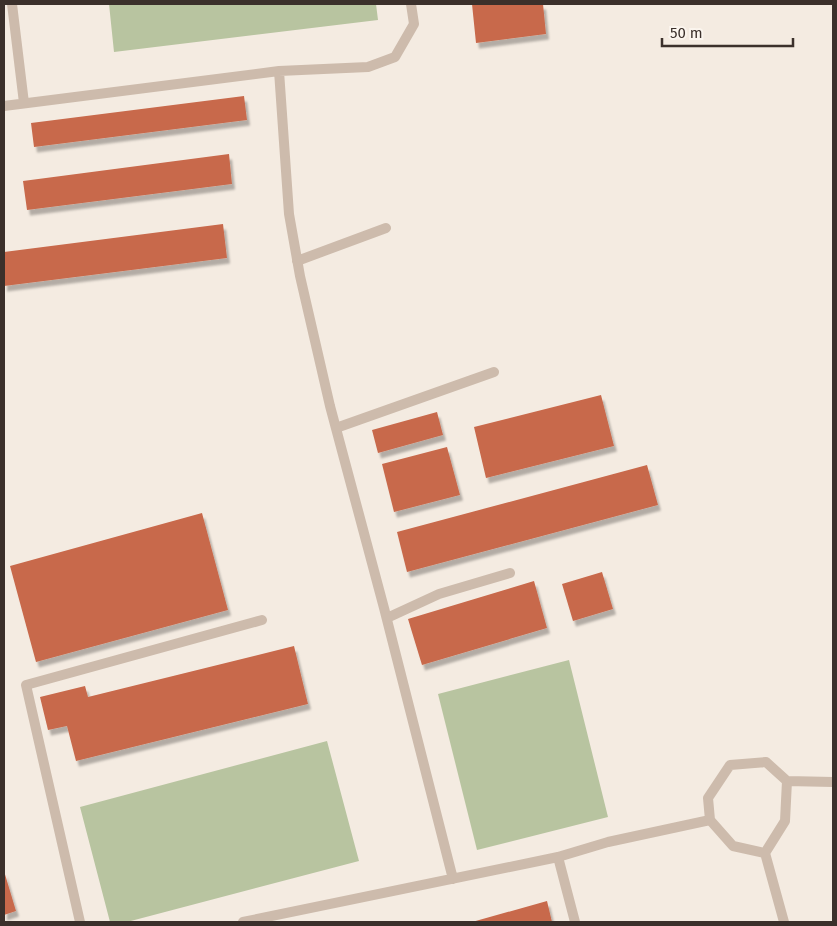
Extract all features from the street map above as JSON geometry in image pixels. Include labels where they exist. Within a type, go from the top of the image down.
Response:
[{"type":"lane","points":[[12,4],[24,103]]},
{"type":"lane","points":[[4,106],[278,71],[368,67],[396,58],[414,24],[411,4]]},
{"type":"lane","points":[[278,71],[289,214],[297,261],[336,428],[387,618],[452,879]]},
{"type":"lane","points":[[297,261],[386,228]]},
{"type":"lane","points":[[336,428],[494,372]]},
{"type":"lane","points":[[387,618],[439,594],[510,573]]},
{"type":"lane","points":[[80,922],[26,686],[262,620]]},
{"type":"lane","points":[[765,853],[733,846],[710,820],[708,798],[730,765],[766,762],[788,781],[833,782]]},
{"type":"lane","points":[[784,922],[765,853],[785,821],[788,781]]},
{"type":"lane","points":[[242,922],[558,857],[608,842],[710,820]]},
{"type":"lane","points":[[558,857],[575,922]]},
{"type":"green space","points":[[109,4],[376,4],[378,20],[114,52]]},
{"type":"green space","points":[[569,660],[608,817],[477,850],[438,694]]},
{"type":"green space","points":[[327,741],[359,861],[127,922],[110,922],[80,807]]},
{"type":"building","points":[[472,4],[543,4],[546,34],[476,43]]},
{"type":"building","points":[[244,96],[247,120],[34,147],[31,123]]},
{"type":"building","points":[[229,154],[232,184],[27,210],[23,181]]},
{"type":"building","points":[[223,224],[227,258],[4,286],[4,252]]},
{"type":"building","points":[[601,395],[614,446],[486,478],[474,427]]},
{"type":"building","points":[[437,412],[443,435],[378,453],[372,430]]},
{"type":"building","points":[[447,447],[460,495],[394,512],[382,464]]},
{"type":"building","points":[[647,465],[658,505],[407,572],[397,532]]},
{"type":"building","points":[[202,513],[228,610],[36,662],[10,566]]},
{"type":"building","points":[[602,572],[613,609],[573,621],[562,584]]},
{"type":"building","points":[[534,581],[547,628],[422,665],[408,619]]},
{"type":"building","points":[[294,646],[308,704],[76,761],[67,726],[48,730],[40,697],[85,686],[88,697]]},
{"type":"building","points":[[4,871],[16,911],[4,915]]},
{"type":"building","points":[[547,901],[552,922],[472,922]]}]
